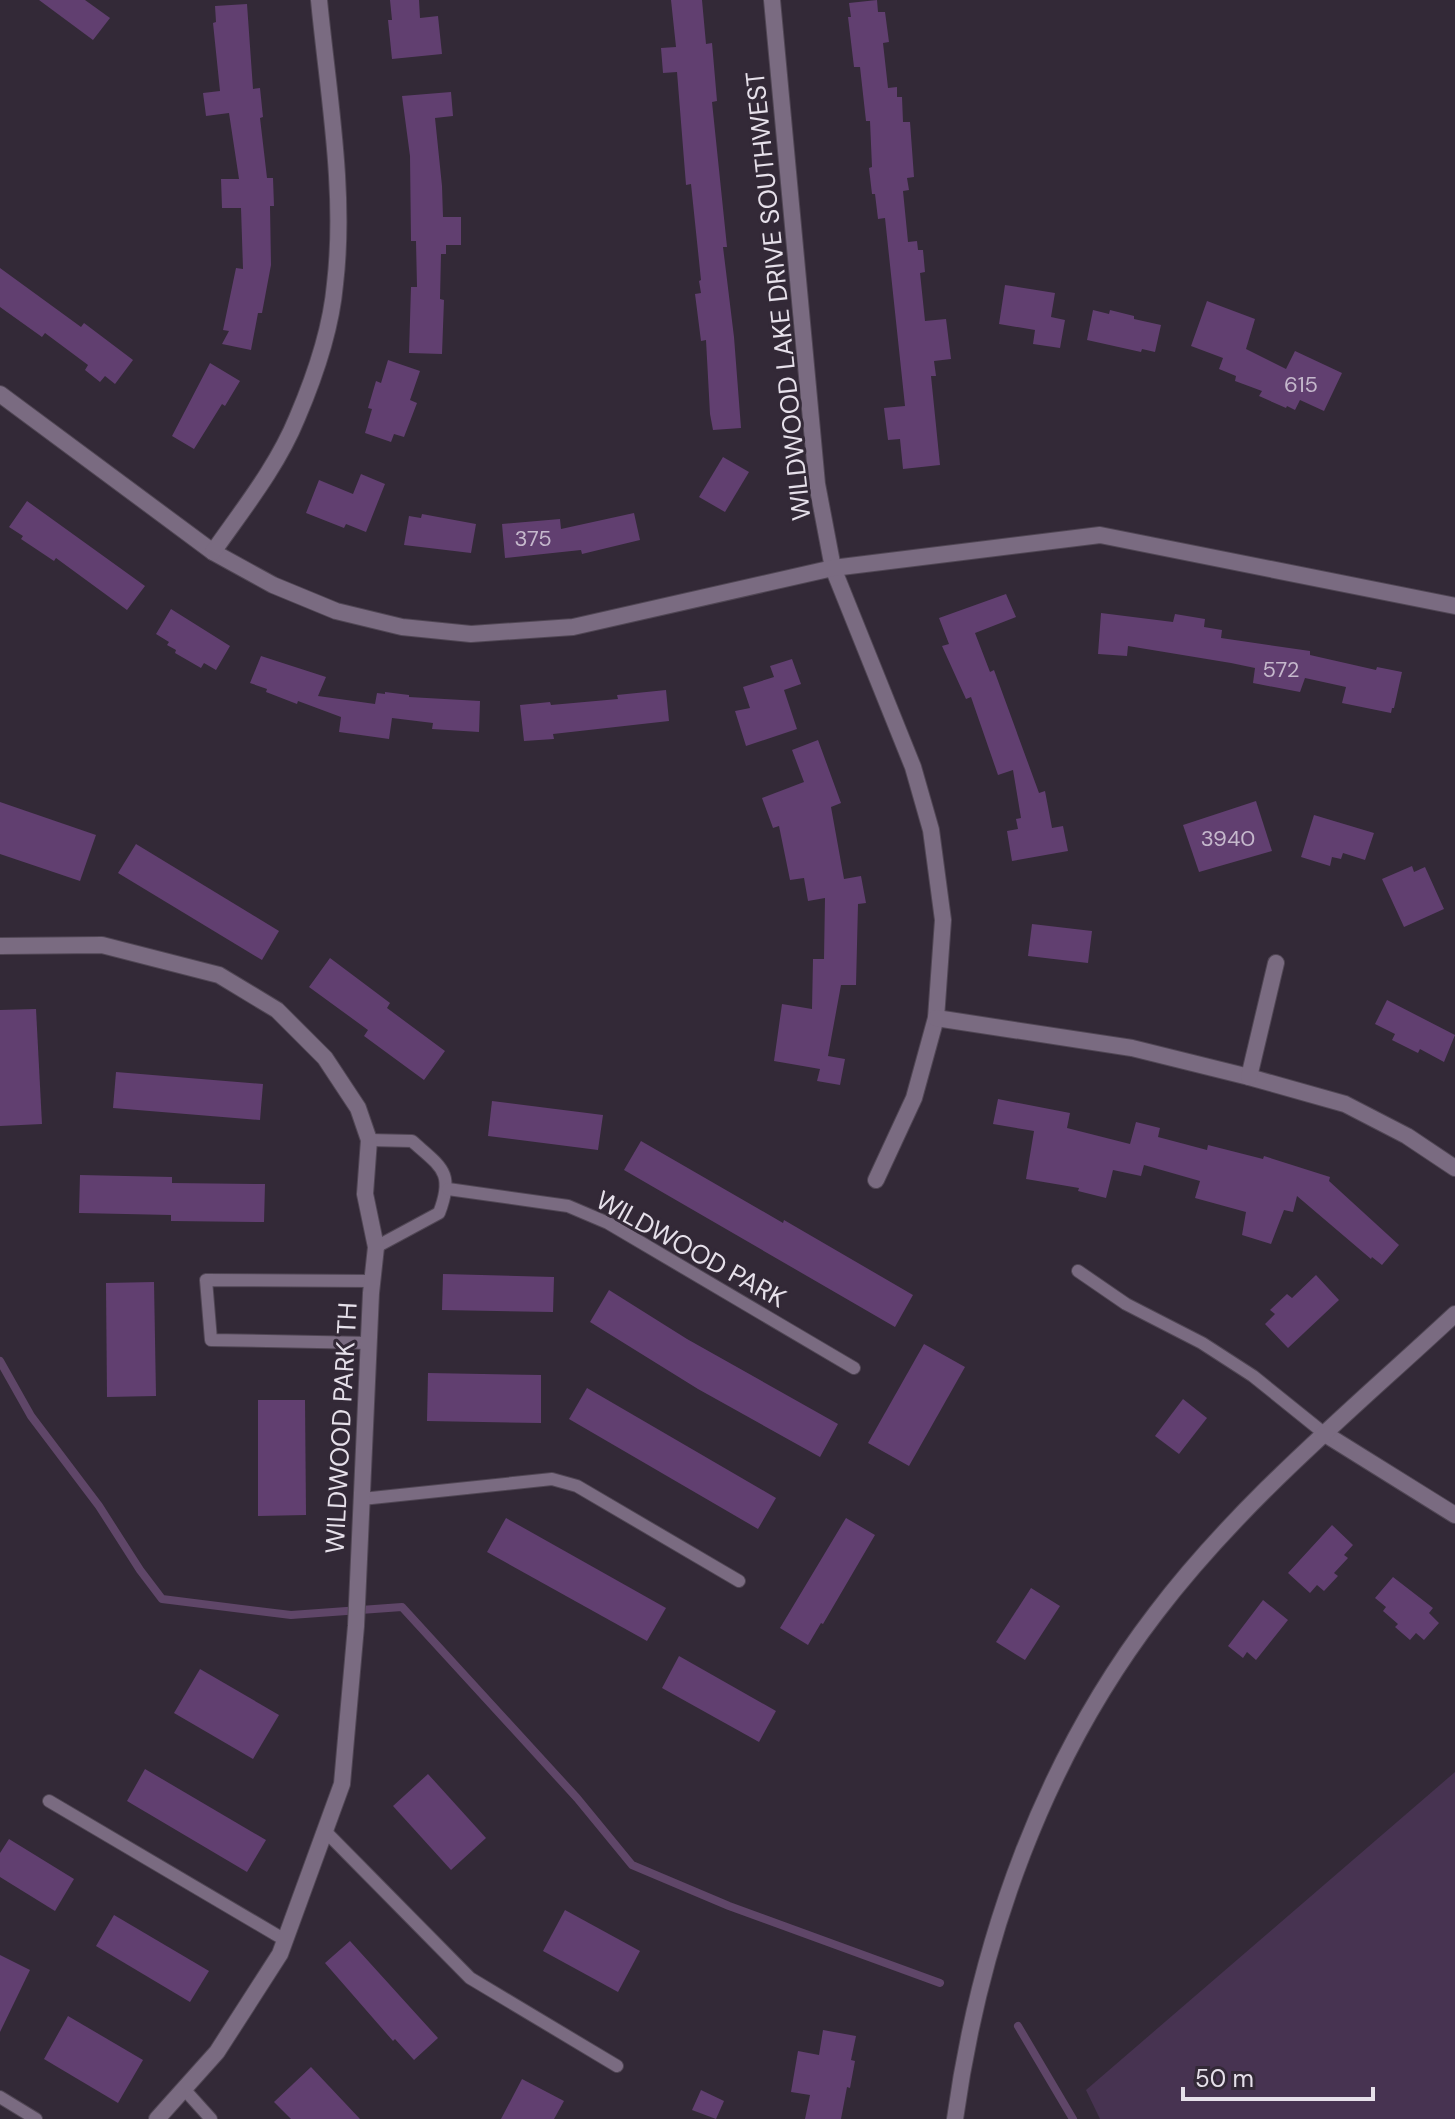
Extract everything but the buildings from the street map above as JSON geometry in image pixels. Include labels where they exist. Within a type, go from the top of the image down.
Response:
[{"type":"street","points":[[213,552],[271,469],[297,420],[321,354],[335,285],[337,191],[319,0]]},
{"type":"street","name":"WILDWOOD LAKE DRIVE SOUTHWEST","points":[[772,0],[817,484],[833,568],[913,767],[931,830],[943,920],[936,1018],[914,1098],[876,1180]]},
{"type":"street","points":[[0,394],[213,552],[273,585],[336,611],[402,627],[471,634],[573,627],[833,568],[1100,535],[1455,606]]},
{"type":"street","name":"WILDWOOD PARK TH","points":[[0,946],[102,945],[219,975],[277,1010],[325,1058],[358,1108],[369,1140],[365,1194],[376,1247],[356,1626],[342,1784],[280,1954],[217,2052],[157,2119]]},
{"type":"street","points":[[1249,1077],[1276,963]]},
{"type":"street","points":[[936,1018],[1132,1048],[1345,1104],[1407,1136],[1455,1168]]},
{"type":"street","points":[[955,2119],[963,2059],[998,1920],[1042,1804],[1093,1705],[1155,1613],[1233,1523],[1455,1314]]},
{"type":"street","points":[[1325,1434],[1455,1515]]},
{"type":"lane","points":[[369,1140],[412,1141],[442,1168],[448,1189],[439,1213],[376,1247]]},
{"type":"lane","name":"WILDWOOD PARK","points":[[448,1189],[568,1206],[608,1223],[854,1368]]},
{"type":"lane","points":[[1078,1271],[1126,1304],[1202,1343],[1240,1368],[1325,1434]]},
{"type":"lane","points":[[369,1343],[211,1340],[206,1280],[372,1281]]},
{"type":"lane","points":[[362,1499],[552,1479],[577,1486],[739,1581]]},
{"type":"lane","points":[[49,1801],[285,1940]]},
{"type":"lane","points":[[325,1831],[470,1978],[617,2066]]},
{"type":"lane","points":[[184,2089],[211,2119]]},
{"type":"lane","points":[[0,2097],[36,2119]]},
{"type":"shaded area","points":[[1455,1772],[1455,2119],[1100,2119],[1086,2090]]},
{"type":"waterway","points":[[0,1361],[31,1416],[99,1506],[162,1599],[291,1615],[402,1607],[577,1798],[632,1865],[729,1906],[940,1983]]},
{"type":"waterway","points":[[1018,2026],[1073,2119]]}]
